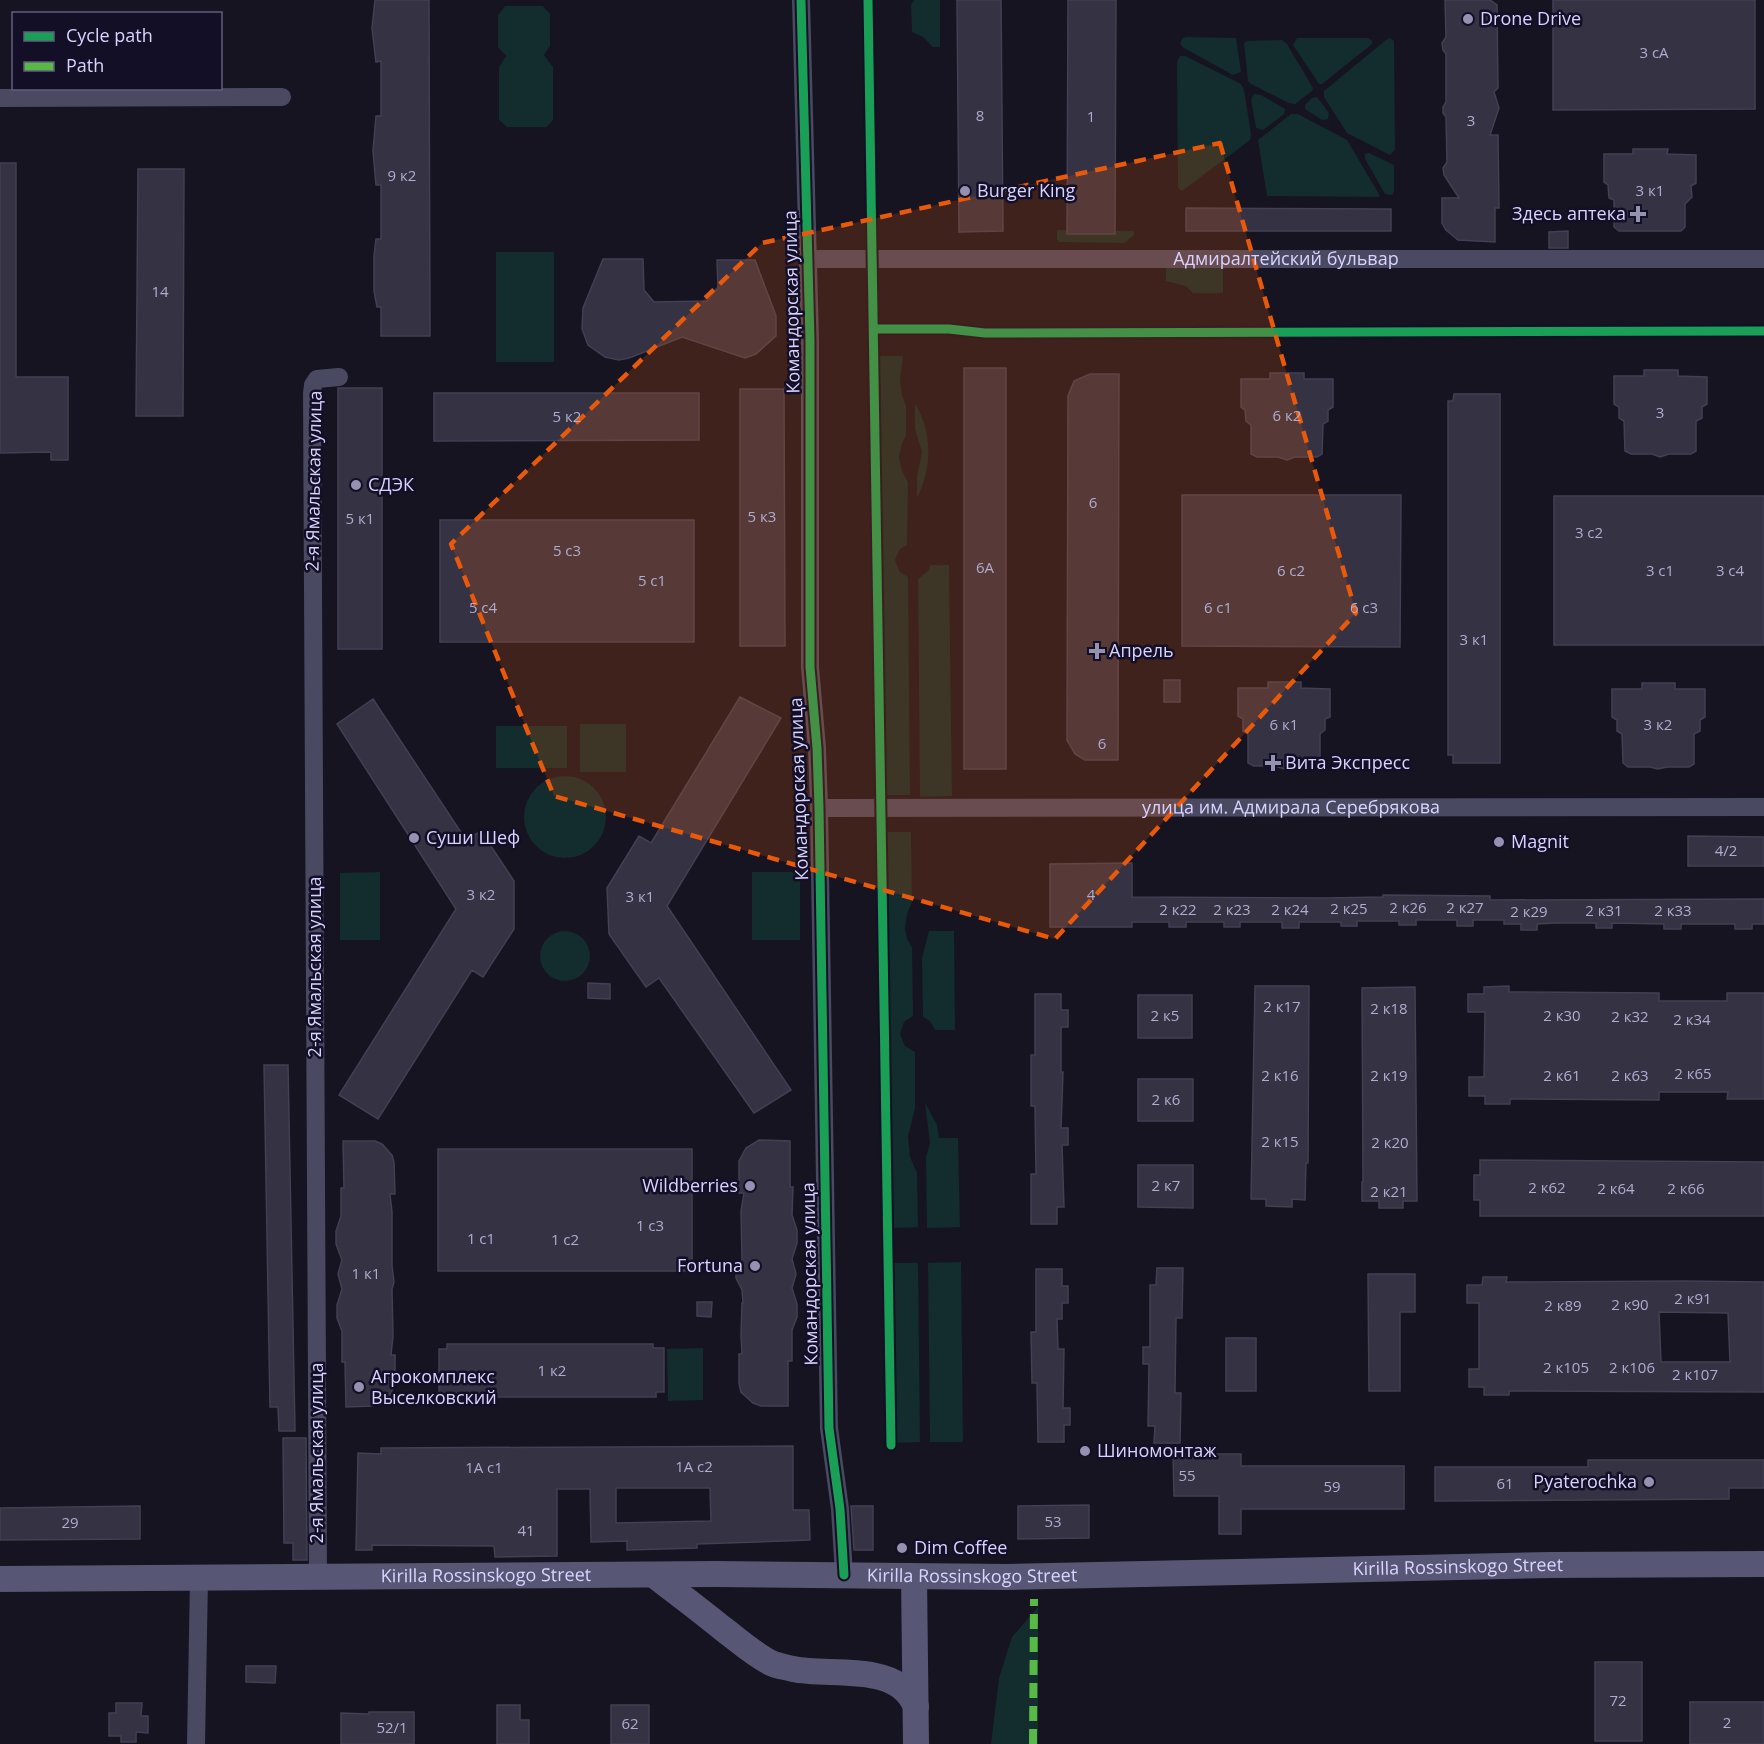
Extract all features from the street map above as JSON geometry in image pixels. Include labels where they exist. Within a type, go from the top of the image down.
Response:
[{"type":"main road","name":"Kirilla Rossinskogo Street","points":[[0,1579],[654,1575],[1028,1577],[1550,1565],[1764,1564]]},
{"type":"main road","points":[[654,1575],[772,1664],[796,1670],[853,1672],[876,1676],[897,1683],[912,1697],[916,1707]]},
{"type":"main road","points":[[914,1577],[916,1744]]},
{"type":"street","name":"Командорская улица","points":[[801,0],[808,259],[810,667],[817,748],[819,808],[829,1428],[840,1509],[843,1575]]},
{"type":"street","points":[[0,98],[282,97]]},
{"type":"street","name":"Адмиралтейский бульвар","points":[[808,259],[1764,259]]},
{"type":"street","name":"2-я Ямальская улица","points":[[318,1578],[312,393],[317,379],[339,377]]},
{"type":"street","name":"улица им. Адмирала Серебрякова","points":[[819,808],[1764,807]]},
{"type":"street","points":[[196,1744],[199,1579]]},
{"type":"highlighted area","points":[[1220,143],[1356,613],[1055,939],[554,796],[451,544],[762,243]]},
{"type":"green space","points":[[914,0],[940,0],[940,47],[933,47],[923,37],[912,32],[911,5]]},
{"type":"green space","points":[[505,6],[543,6],[550,14],[550,46],[544,55],[553,67],[553,120],[546,127],[507,127],[499,120],[499,67],[506,56],[498,47],[498,15]]},
{"type":"green space","points":[[1183,38],[1236,38],[1241,72],[1233,75],[1184,48],[1180,44]]},
{"type":"green space","points":[[1297,38],[1368,38],[1372,44],[1322,84],[1319,84],[1293,45]]},
{"type":"green space","points":[[1390,38],[1394,41],[1395,150],[1390,155],[1347,133],[1324,97],[1324,91]]},
{"type":"green space","points":[[1282,40],[1287,44],[1313,88],[1295,104],[1248,81],[1244,43]]},
{"type":"green space","points":[[1180,56],[1185,56],[1241,84],[1251,134],[1250,140],[1182,191],[1178,188],[1177,61]]},
{"type":"green space","points":[[1254,94],[1261,95],[1285,109],[1284,114],[1263,130],[1256,128],[1251,99]]},
{"type":"green space","points":[[1317,97],[1329,113],[1328,119],[1322,120],[1305,109],[1305,105],[1312,98]]},
{"type":"green space","points":[[1291,114],[1298,114],[1347,140],[1379,197],[1267,196],[1258,140]]},
{"type":"green space","points":[[1369,153],[1394,165],[1392,195],[1385,194],[1365,159],[1365,154]]},
{"type":"green space","points":[[1057,230],[1134,231],[1134,235],[1125,243],[1059,242]]},
{"type":"green space","points":[[496,252],[554,252],[554,362],[496,362]]},
{"type":"green space","points":[[1166,266],[1223,266],[1223,293],[1193,293],[1186,286],[1166,281]]},
{"type":"green space","points":[[878,356],[903,356],[900,379],[906,406],[906,435],[899,457],[902,471],[908,482],[907,545],[900,549],[895,560],[900,572],[908,577],[910,795],[883,795]]},
{"type":"green space","points":[[915,404],[925,426],[928,451],[926,475],[917,498],[917,476],[922,452],[915,429]]},
{"type":"green space","points":[[930,565],[949,565],[952,796],[920,797],[918,579],[929,570]]},
{"type":"green space","points":[[580,724],[626,724],[626,772],[580,772]]},
{"type":"green space","points":[[496,726],[567,726],[567,768],[496,768]]},
{"type":"green space","points":[[565,776],[581,779],[594,788],[603,801],[606,817],[603,833],[594,846],[581,855],[565,858],[549,855],[536,846],[527,833],[524,817],[527,801],[536,788],[549,779]]},
{"type":"green space","points":[[885,832],[911,832],[912,902],[905,928],[907,939],[912,947],[913,1016],[904,1022],[900,1034],[905,1046],[915,1052],[915,1108],[908,1137],[910,1157],[917,1173],[918,1227],[892,1228]]},
{"type":"green space","points":[[380,872],[380,940],[340,940],[340,873]]},
{"type":"green space","points":[[752,872],[800,872],[800,940],[752,940]]},
{"type":"green space","points":[[560,931],[570,931],[583,938],[590,951],[590,961],[583,974],[570,981],[560,981],[551,977],[544,970],[540,961],[540,951],[544,942],[551,935]]},
{"type":"green space","points":[[929,931],[954,931],[955,1030],[935,1030],[930,1021],[923,1017],[922,958]]},
{"type":"green space","points":[[925,1103],[937,1125],[939,1138],[958,1138],[960,1227],[927,1228],[926,1157],[930,1143]]},
{"type":"green space","points":[[961,1262],[963,1442],[930,1442],[928,1263]]},
{"type":"green space","points":[[893,1263],[918,1263],[920,1442],[895,1443]]},
{"type":"green space","points":[[703,1348],[703,1400],[668,1401],[667,1349]]},
{"type":"green space","points":[[1038,1607],[1038,1744],[991,1744],[999,1678],[1012,1637]]},
{"type":"building","points":[[375,0],[429,0],[430,336],[381,336],[381,307],[377,307],[374,291],[376,239],[381,239],[381,185],[376,185],[373,151],[376,116],[381,116],[381,61],[376,62],[372,28]]},
{"type":"building","points":[[957,0],[1001,0],[1003,231],[959,232]]},
{"type":"building","points":[[1068,0],[1116,0],[1115,234],[1067,234]]},
{"type":"building","points":[[1445,0],[1490,0],[1497,5],[1498,88],[1494,92],[1499,108],[1490,135],[1498,135],[1499,208],[1495,208],[1495,242],[1458,240],[1446,230],[1442,223],[1442,198],[1459,198],[1444,175],[1443,168],[1447,162],[1446,117],[1443,113],[1446,102],[1446,54],[1442,43],[1446,37]]},
{"type":"building","points":[[1553,0],[1755,0],[1755,109],[1553,110]]},
{"type":"building","points":[[1633,149],[1668,149],[1667,154],[1696,155],[1696,183],[1691,186],[1692,197],[1685,204],[1685,227],[1681,231],[1619,231],[1614,227],[1614,200],[1609,198],[1608,185],[1604,182],[1604,154],[1633,154]]},
{"type":"building","points":[[0,163],[16,163],[16,377],[68,377],[68,460],[51,460],[51,452],[0,453]]},
{"type":"building","points":[[138,169],[184,169],[183,416],[136,416]]},
{"type":"building","points":[[1186,208],[1391,209],[1391,231],[1186,231]]},
{"type":"building","points":[[1568,231],[1568,248],[1549,248],[1549,232]]},
{"type":"building","points":[[603,259],[643,259],[644,290],[654,302],[707,301],[718,288],[717,260],[755,260],[776,316],[776,336],[756,354],[745,358],[682,337],[629,358],[619,360],[605,357],[588,345],[582,329],[583,308]]},
{"type":"building","points":[[964,368],[1006,368],[1006,769],[964,769]]},
{"type":"building","points":[[1644,370],[1678,370],[1678,376],[1707,377],[1707,404],[1702,407],[1702,418],[1696,421],[1696,451],[1691,454],[1669,454],[1660,457],[1652,454],[1631,454],[1625,451],[1624,421],[1619,418],[1619,407],[1614,404],[1614,376],[1644,376]]},
{"type":"building","points":[[1270,373],[1304,373],[1304,379],[1333,379],[1333,407],[1328,410],[1328,421],[1323,424],[1322,454],[1317,457],[1295,457],[1287,460],[1278,457],[1257,457],[1251,454],[1251,425],[1246,421],[1245,410],[1241,407],[1241,379],[1270,379]]},
{"type":"building","points":[[1090,374],[1119,374],[1118,760],[1085,760],[1075,754],[1067,740],[1068,396],[1074,381]]},
{"type":"building","points":[[338,388],[382,388],[382,649],[338,649]]},
{"type":"building","points":[[740,389],[784,389],[785,646],[740,646]]},
{"type":"building","points":[[434,393],[699,393],[699,440],[434,441]]},
{"type":"building","points":[[1454,394],[1500,394],[1500,763],[1453,763],[1453,755],[1448,755],[1448,401],[1453,401]]},
{"type":"building","points":[[1182,495],[1401,495],[1400,647],[1182,646]]},
{"type":"building","points":[[1554,496],[1764,496],[1764,645],[1554,645]]},
{"type":"building","points":[[440,520],[694,520],[694,642],[440,642]]},
{"type":"building","points":[[1164,680],[1180,680],[1180,702],[1164,702]]},
{"type":"building","points":[[1268,682],[1301,682],[1301,688],[1330,689],[1330,717],[1325,719],[1325,730],[1320,734],[1320,766],[1292,766],[1284,769],[1275,766],[1254,766],[1248,763],[1248,734],[1243,731],[1243,719],[1238,716],[1238,688],[1268,688]]},
{"type":"building","points":[[1642,683],[1675,683],[1675,689],[1705,689],[1705,717],[1700,720],[1700,731],[1694,734],[1694,764],[1689,767],[1658,769],[1628,767],[1623,763],[1622,734],[1617,731],[1617,720],[1612,717],[1612,689],[1642,689]]},
{"type":"building","points":[[740,697],[781,718],[667,906],[791,1090],[754,1113],[659,978],[646,987],[609,934],[607,888],[639,836],[651,843]]},
{"type":"building","points":[[373,699],[466,840],[481,831],[514,881],[514,929],[483,977],[472,970],[378,1119],[339,1095],[456,909],[337,724]]},
{"type":"building","points":[[1688,836],[1764,837],[1764,866],[1688,866]]},
{"type":"building","points":[[1132,863],[1132,897],[1325,898],[1383,897],[1383,895],[1490,896],[1490,900],[1764,899],[1764,924],[1752,924],[1752,929],[1735,929],[1735,924],[1681,924],[1681,929],[1664,929],[1664,924],[1612,923],[1612,928],[1596,928],[1596,923],[1554,923],[1537,924],[1537,930],[1521,930],[1521,924],[1504,924],[1504,920],[1473,920],[1473,926],[1457,926],[1457,920],[1416,920],[1416,925],[1399,925],[1399,921],[1357,921],[1357,926],[1341,926],[1341,922],[1299,922],[1299,928],[1282,928],[1282,922],[1240,922],[1240,927],[1224,927],[1224,922],[1186,922],[1186,927],[1169,927],[1169,922],[1132,922],[1132,927],[1050,927],[1050,864]]},
{"type":"building","points":[[588,983],[610,984],[610,999],[588,998]]},
{"type":"building","points":[[1255,986],[1309,986],[1308,1163],[1306,1163],[1305,1200],[1292,1199],[1292,1207],[1266,1206],[1266,1199],[1251,1199]]},
{"type":"building","points":[[1509,986],[1509,992],[1659,993],[1659,1001],[1727,1001],[1727,993],[1764,993],[1764,1099],[1727,1099],[1728,1092],[1659,1092],[1659,1100],[1510,1099],[1510,1104],[1485,1104],[1485,1096],[1469,1096],[1469,1077],[1484,1077],[1485,1012],[1468,1012],[1468,994],[1484,994],[1484,987]]},
{"type":"building","points":[[1415,987],[1417,1201],[1403,1201],[1403,1208],[1379,1208],[1379,1201],[1362,1201],[1362,988]]},
{"type":"building","points":[[1035,994],[1061,994],[1061,1010],[1068,1010],[1068,1027],[1061,1027],[1061,1072],[1063,1072],[1061,1128],[1068,1128],[1068,1145],[1062,1145],[1064,1207],[1057,1207],[1057,1224],[1031,1224],[1031,1174],[1036,1174],[1035,1106],[1031,1106],[1031,1055],[1035,1055]]},
{"type":"building","points":[[1138,995],[1192,995],[1192,1038],[1138,1038]]},
{"type":"building","points":[[264,1065],[288,1065],[295,1431],[279,1431],[278,1407],[270,1407]]},
{"type":"building","points":[[1138,1079],[1193,1079],[1193,1121],[1138,1121]]},
{"type":"building","points":[[759,1140],[790,1141],[792,1215],[797,1230],[797,1243],[792,1259],[796,1274],[792,1288],[797,1304],[797,1317],[792,1330],[792,1361],[788,1361],[788,1406],[761,1406],[753,1403],[741,1392],[739,1384],[743,1303],[742,1290],[736,1278],[736,1271],[742,1259],[741,1211],[744,1193],[739,1193],[739,1161],[746,1148]]},
{"type":"building","points":[[343,1141],[375,1141],[382,1144],[392,1155],[394,1162],[395,1194],[390,1194],[394,1282],[391,1355],[395,1355],[395,1385],[387,1400],[372,1406],[346,1407],[342,1331],[337,1318],[337,1305],[342,1289],[338,1274],[342,1260],[336,1244],[336,1231],[341,1216],[341,1188],[344,1188]]},
{"type":"building","points":[[438,1149],[692,1149],[692,1271],[438,1271]]},
{"type":"building","points":[[1480,1160],[1764,1162],[1764,1216],[1480,1216],[1480,1200],[1474,1200],[1474,1175],[1480,1175]]},
{"type":"building","points":[[1138,1165],[1193,1165],[1193,1208],[1138,1207]]},
{"type":"building","points":[[1157,1268],[1183,1268],[1182,1318],[1176,1318],[1175,1393],[1181,1393],[1180,1443],[1154,1443],[1155,1426],[1148,1426],[1149,1364],[1143,1364],[1143,1347],[1150,1347],[1150,1285],[1156,1285]]},
{"type":"building","points":[[1036,1269],[1062,1269],[1062,1286],[1068,1286],[1068,1303],[1062,1303],[1062,1319],[1057,1319],[1058,1349],[1064,1349],[1063,1408],[1070,1408],[1070,1425],[1064,1425],[1064,1442],[1038,1442],[1037,1383],[1032,1383],[1031,1332],[1036,1332]]},
{"type":"building","points":[[1368,1274],[1415,1274],[1415,1312],[1400,1312],[1400,1391],[1369,1391]]},
{"type":"building","points":[[1483,1277],[1507,1277],[1506,1282],[1764,1282],[1764,1392],[1509,1391],[1509,1395],[1484,1395],[1484,1387],[1469,1387],[1469,1369],[1479,1369],[1479,1303],[1467,1303],[1467,1285],[1482,1285]],"holes":[[[1659,1312],[1728,1313],[1730,1362],[1661,1362]]]},
{"type":"building","points":[[697,1302],[712,1302],[711,1317],[697,1316]]},
{"type":"building","points":[[1226,1338],[1256,1338],[1256,1391],[1226,1391]]},
{"type":"building","points":[[447,1344],[653,1344],[653,1348],[664,1348],[664,1392],[656,1392],[656,1397],[447,1397],[447,1393],[439,1393],[439,1349],[447,1349]]},
{"type":"building","points":[[283,1438],[306,1438],[307,1560],[293,1560],[293,1543],[284,1543]]},
{"type":"building","points":[[793,1446],[793,1510],[809,1510],[810,1540],[697,1544],[697,1548],[627,1550],[627,1541],[591,1542],[590,1489],[557,1489],[557,1556],[495,1557],[494,1546],[372,1545],[372,1550],[356,1550],[358,1453],[381,1454],[381,1448]],"holes":[[[616,1488],[710,1488],[711,1521],[616,1523]]]},
{"type":"building","points":[[1173,1454],[1241,1454],[1241,1466],[1404,1466],[1404,1509],[1241,1509],[1241,1534],[1219,1534],[1219,1496],[1174,1496]]},
{"type":"building","points":[[1588,1460],[1764,1460],[1764,1488],[1729,1488],[1729,1499],[1435,1501],[1435,1467],[1588,1467]]},
{"type":"building","points":[[1089,1505],[1089,1538],[1018,1539],[1018,1506]]},
{"type":"building","points":[[140,1506],[140,1539],[0,1540],[0,1508]]},
{"type":"building","points":[[851,1506],[873,1506],[873,1550],[854,1550]]},
{"type":"building","points":[[1595,1662],[1642,1662],[1642,1741],[1595,1741]]},
{"type":"building","points":[[246,1666],[276,1666],[275,1683],[246,1682]]},
{"type":"building","points":[[1690,1702],[1764,1702],[1764,1744],[1690,1744]]},
{"type":"building","points":[[116,1703],[142,1703],[141,1716],[148,1716],[148,1733],[136,1732],[136,1742],[121,1742],[121,1736],[109,1736],[109,1713],[116,1713]]},
{"type":"building","points":[[497,1705],[520,1705],[520,1720],[529,1720],[529,1744],[497,1744]]},
{"type":"building","points":[[611,1705],[649,1705],[649,1744],[611,1744]]},
{"type":"building","points":[[369,1712],[414,1712],[414,1744],[341,1744],[341,1713],[369,1714]]},
{"type":"marked path","points":[[1033,1744],[1034,1599]]},
{"type":"cycle path","points":[[801,0],[810,340],[810,667],[817,748],[819,808],[829,1428],[840,1509],[844,1575]]},
{"type":"cycle path","points":[[868,0],[891,1445]]},
{"type":"cycle path","points":[[874,329],[949,329],[985,333],[1764,331]]},
{"type":"place","name":"Drone Drive","points":[[1468,19]]},
{"type":"place","name":"Burger King","points":[[965,191]]},
{"type":"place","name":"Здесь аптека","points":[[1638,214]]},
{"type":"place","name":"СДЭК","points":[[356,485]]},
{"type":"place","name":"Апрель","points":[[1097,651]]},
{"type":"place","name":"Вита Экспресс","points":[[1273,763]]},
{"type":"place","name":"Суши Шеф","points":[[414,838]]},
{"type":"place","name":"Magnit","points":[[1499,842]]},
{"type":"place","name":"Wildberries","points":[[750,1186]]},
{"type":"place","name":"Fortuna","points":[[755,1266]]},
{"type":"place","name":"Агрокомплекс Выселковский","points":[[359,1387]]},
{"type":"place","name":"Шиномонтаж","points":[[1085,1451]]},
{"type":"place","name":"Pyaterochka","points":[[1649,1482]]},
{"type":"place","name":"Dim Coffee","points":[[902,1548]]}]
